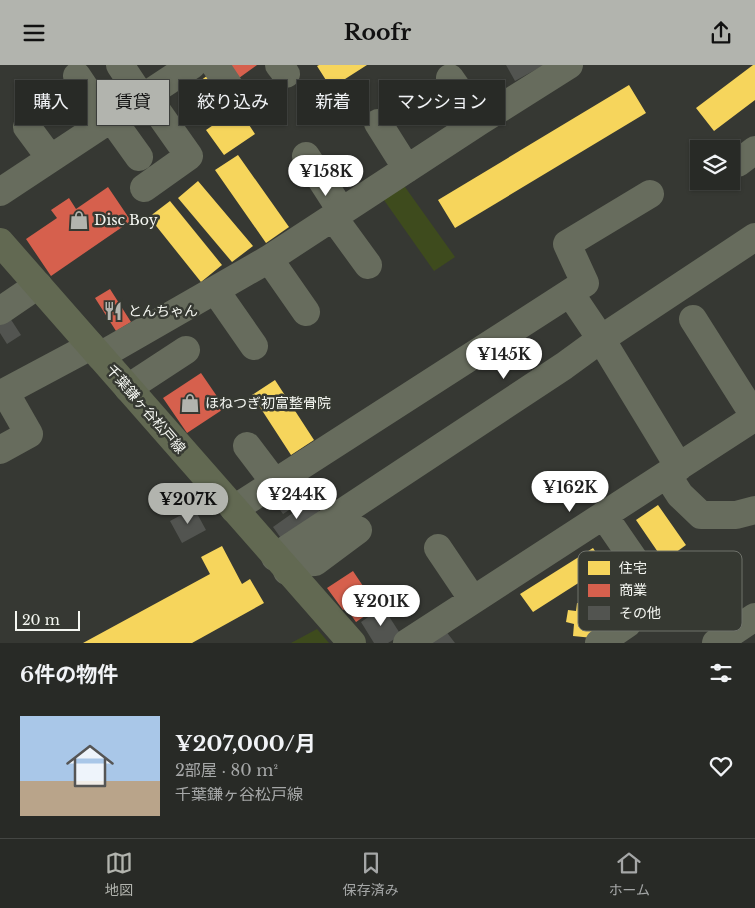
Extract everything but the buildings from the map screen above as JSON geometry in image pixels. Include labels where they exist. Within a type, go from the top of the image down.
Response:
[{"type":"main road","name":"千葉鎌ヶ谷松戸線","points":[[0,242],[352,643]]},
{"type":"street","points":[[120,65],[131,80]]},
{"type":"street","points":[[169,80],[192,65]]},
{"type":"street","points":[[215,65],[225,80]]},
{"type":"street","points":[[505,105],[570,65]]},
{"type":"street","points":[[77,76],[97,103]]},
{"type":"street","points":[[378,123],[407,169]]},
{"type":"street","points":[[0,192],[100,125]]},
{"type":"street","points":[[114,125],[139,157]]},
{"type":"street","points":[[144,189],[189,156],[165,125]]},
{"type":"street","points":[[0,450],[29,434],[5,392],[96,351],[215,290],[269,259],[474,125]]},
{"type":"street","points":[[27,127],[50,158]]},
{"type":"street","points":[[306,156],[368,265]]},
{"type":"street","points":[[234,509],[585,283],[567,244],[650,194]]},
{"type":"street","points":[[281,564],[564,367],[601,339],[755,237]]},
{"type":"street","points":[[269,259],[306,311]]},
{"type":"street","points":[[0,311],[38,285]]},
{"type":"street","points":[[215,290],[254,346]]},
{"type":"street","points":[[570,293],[601,339],[673,471],[680,495],[701,515],[736,515],[755,510]]},
{"type":"street","points":[[408,643],[755,417],[693,319]]},
{"type":"street","points":[[128,388],[186,350]]},
{"type":"street","points":[[247,446],[275,483]]},
{"type":"street","points":[[604,516],[628,551]]},
{"type":"street","points":[[281,564],[315,562],[358,530]]},
{"type":"street","points":[[438,548],[473,600]]},
{"type":"street","points":[[742,626],[755,617]]},
{"type":"street","points":[[598,643],[616,631]]},
{"type":"street","points":[[716,643],[734,631]]},
{"type":"green space","points":[[400,180],[455,257],[434,271],[379,193]]},
{"type":"green space","points":[[317,629],[329,643],[291,643]]},
{"type":"place","name":"Disc Boy","points":[[79,220]]},
{"type":"place","name":"とんちゃん","points":[[113,311]]},
{"type":"place","name":"ほねつぎ初富整骨院","points":[[190,403]]}]
